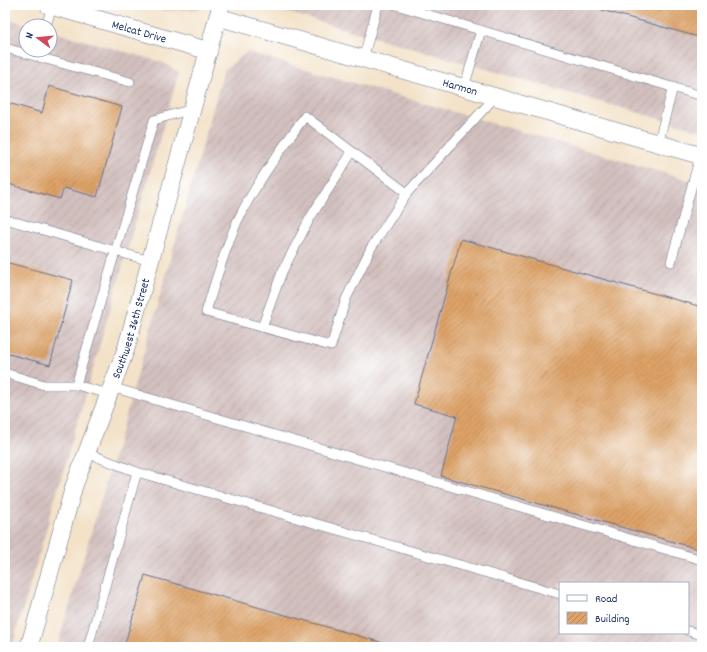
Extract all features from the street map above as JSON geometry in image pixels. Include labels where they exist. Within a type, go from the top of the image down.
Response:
[{"type":"street","name":"Melcat Drive","points":[[50,6],[208,50]]},
{"type":"street","name":"Harmon","points":[[219,11],[363,59],[701,156]]},
{"type":"street","name":"Southwest 36th Street","points":[[29,647],[74,486],[126,349],[219,11]]},
{"type":"lane","points":[[363,59],[378,5]]},
{"type":"lane","points":[[396,5],[702,96]]},
{"type":"lane","points":[[48,18],[50,6]]},
{"type":"lane","points":[[464,88],[481,30]]},
{"type":"lane","points":[[5,48],[18,50]]},
{"type":"lane","points":[[54,58],[130,82]]},
{"type":"lane","points":[[658,144],[674,87]]},
{"type":"lane","points":[[407,192],[305,116],[262,177],[238,222],[219,267],[206,312],[331,346],[346,300],[371,248],[407,192],[495,97]]},
{"type":"lane","points":[[76,385],[154,120],[192,109]]},
{"type":"lane","points":[[262,327],[282,272],[310,218],[352,152]]},
{"type":"lane","points":[[671,262],[701,156]]},
{"type":"lane","points":[[5,219],[150,261]]},
{"type":"lane","points":[[5,373],[44,385],[76,385],[110,391],[702,560]]},
{"type":"lane","points":[[87,453],[137,472],[559,594]]},
{"type":"lane","points":[[88,647],[137,472]]},
{"type":"lane","points":[[689,630],[702,635]]},
{"type":"shaded area","points":[[144,5],[200,5],[199,9],[163,11]]},
{"type":"shaded area","points":[[263,5],[702,5],[702,131],[265,6]]},
{"type":"shaded area","points":[[5,18],[18,22],[18,58],[58,58],[58,33],[162,62],[179,72],[12,647],[5,647]]},
{"type":"shaded area","points":[[247,52],[702,184],[702,647],[57,647],[123,426],[224,70]]},
{"type":"building","points":[[603,5],[702,5],[702,38],[602,10]]},
{"type":"building","points":[[49,86],[122,107],[97,197],[64,188],[60,199],[5,183],[5,102],[42,113]]},
{"type":"building","points":[[461,239],[702,307],[702,550],[441,476],[457,416],[414,404]]},
{"type":"building","points":[[5,262],[73,280],[50,365],[5,353]]},
{"type":"building","points":[[145,575],[380,642],[380,647],[124,647]]}]
